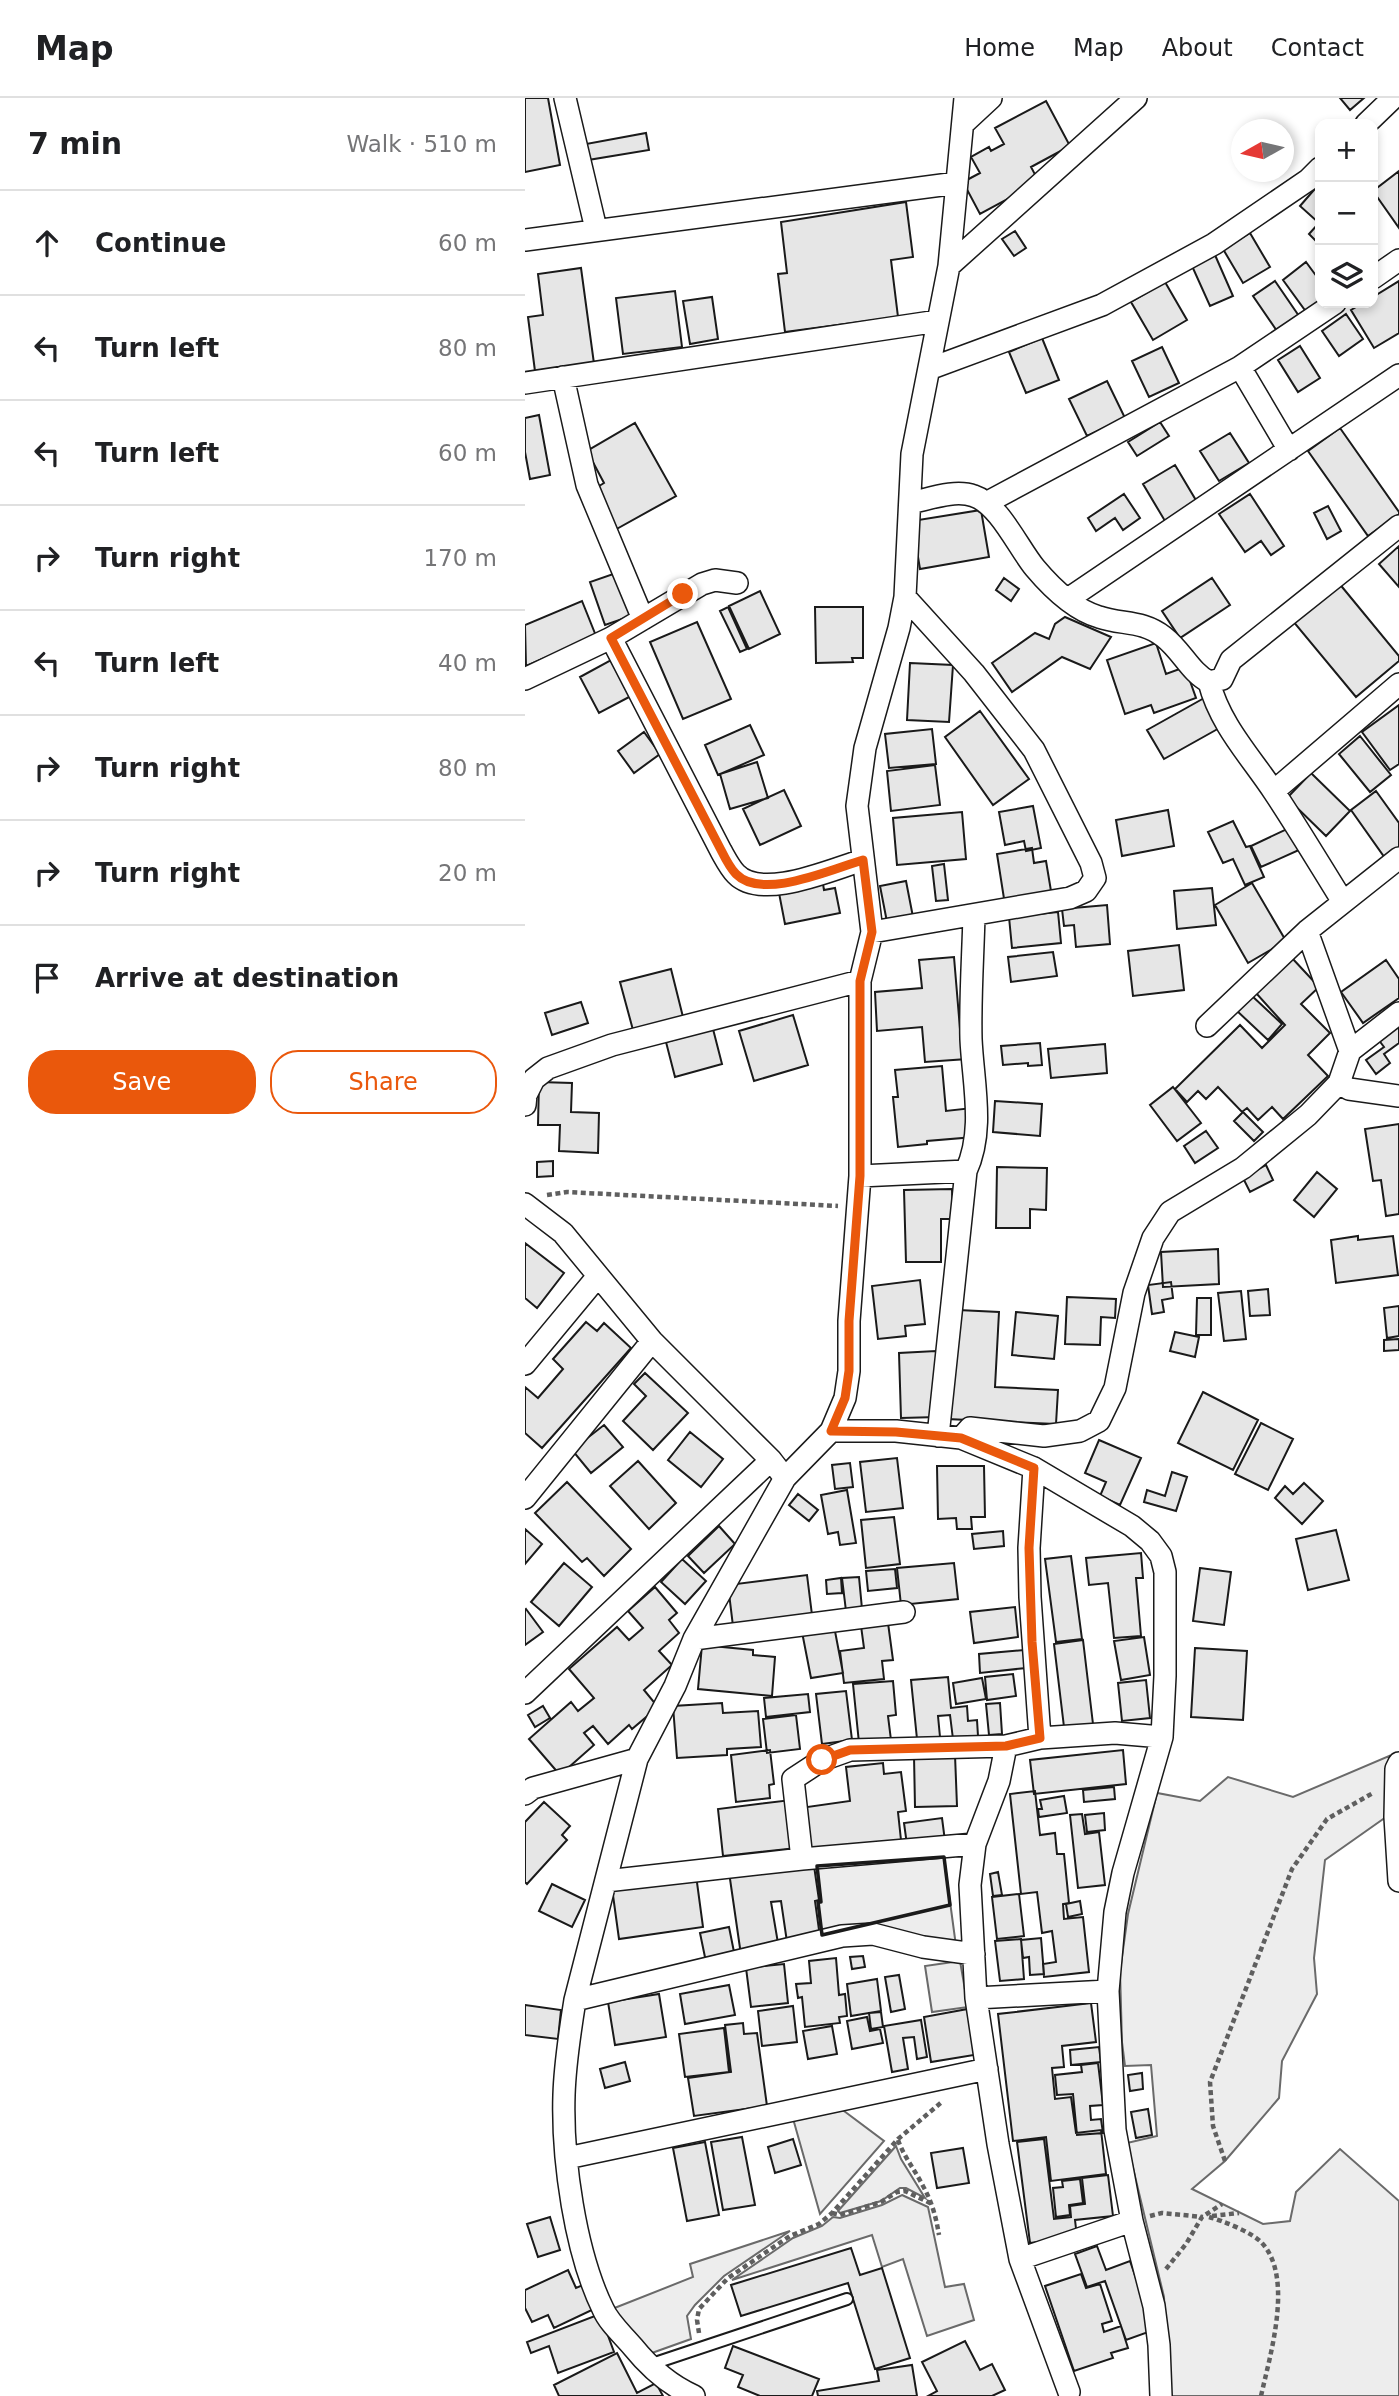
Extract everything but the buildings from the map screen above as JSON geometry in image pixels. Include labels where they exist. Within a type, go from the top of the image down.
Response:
[{"type":"street","points":[[565,98],[596,229]]},
{"type":"street","points":[[694,2396],[677,2389],[649,2365],[604,2312],[588,2274],[575,2221],[567,2158],[563,2097],[568,2040],[575,2000],[637,1759],[675,1686],[694,1639],[785,1478],[831,1431],[845,1398],[849,1371],[849,1321],[860,1176],[860,981],[872,932],[857,806],[865,748],[899,628],[905,597],[912,454],[949,266],[965,98]]},
{"type":"street","points":[[963,124],[991,98]]},
{"type":"street","points":[[949,266],[1136,98]]},
{"type":"street","points":[[1371,119],[1393,98]]},
{"type":"street","points":[[929,369],[1102,305],[1214,244],[1315,173]]},
{"type":"street","points":[[525,240],[957,183]]},
{"type":"street","points":[[1378,275],[1399,260]]},
{"type":"street","points":[[986,503],[1240,367],[1328,308]]},
{"type":"street","points":[[525,383],[938,321]]},
{"type":"street","points":[[1240,367],[1289,450]]},
{"type":"street","points":[[1068,600],[1399,375]]},
{"type":"street","points":[[563,377],[587,485],[643,619]]},
{"type":"street","points":[[910,503],[952,495],[973,495],[986,503],[1009,529],[1035,568],[1068,600],[1097,617],[1143,625],[1164,638],[1179,652],[1197,676],[1209,682],[1222,679],[1231,660],[1399,526]]},
{"type":"street","points":[[525,679],[611,638],[702,584],[715,580],[737,583]]},
{"type":"street","points":[[872,932],[1070,898],[1086,891],[1095,878],[1091,863],[1034,750],[974,673],[905,597]]},
{"type":"street","points":[[611,638],[721,850],[737,875],[758,886],[783,884],[863,860]]},
{"type":"street","points":[[1209,682],[1213,700],[1236,739],[1274,791],[1343,902]]},
{"type":"street","points":[[1274,791],[1399,684]]},
{"type":"street","points":[[1207,1026],[1307,931],[1399,858]]},
{"type":"street","points":[[938,1436],[966,1171],[974,1154],[977,1127],[971,1037],[974,915]]},
{"type":"street","points":[[1307,931],[1350,1051]]},
{"type":"street","points":[[525,1105],[526,1095],[534,1079],[548,1068],[561,1063],[612,1045],[860,981]]},
{"type":"street","points":[[961,1438],[969,1428],[1044,1436],[1080,1431],[1099,1421],[1115,1388],[1134,1293],[1153,1238],[1170,1212],[1243,1168],[1308,1115],[1339,1083],[1350,1051],[1399,1013]]},
{"type":"street","points":[[1339,1083],[1349,1089],[1399,1097]]},
{"type":"street","points":[[860,1176],[966,1171]]},
{"type":"street","points":[[530,1200],[563,1233],[652,1341],[771,1460],[785,1478]]},
{"type":"street","points":[[525,1364],[598,1276]]},
{"type":"street","points":[[525,1498],[652,1341]]},
{"type":"street","points":[[831,1431],[896,1432],[961,1438],[1034,1468],[1132,1526],[1150,1541],[1161,1556],[1165,1572],[1162,1737],[1123,1873],[1115,1912],[1108,1991],[1115,2130],[1132,2221],[1154,2306],[1161,2396]]},
{"type":"street","points":[[525,1693],[771,1460]]},
{"type":"street","points":[[1034,1468],[1029,1560],[1040,1738]]},
{"type":"street","points":[[694,1639],[904,1612]]},
{"type":"street","points":[[802,1859],[793,1779],[822,1760],[850,1750],[1006,1746],[1040,1738],[1115,1733],[1162,1737]]},
{"type":"street","points":[[1006,1746],[999,1782],[975,1844],[970,1885],[976,1998],[998,2144],[1020,2259],[1069,2392]]},
{"type":"street","points":[[525,1794],[533,1788],[637,1759]]},
{"type":"street","points":[[1397,1772],[1399,1881]]},
{"type":"street","points":[[606,1881],[802,1859],[975,1844]]},
{"type":"street","points":[[575,2000],[842,1936],[873,1934],[923,1947],[974,1954]]},
{"type":"street","points":[[976,1998],[1108,1991]]},
{"type":"street","points":[[567,2158],[987,2069]]},
{"type":"street","points":[[1020,2259],[1132,2221]]},
{"type":"lane","points":[[649,2365],[847,2299]]},
{"type":"path","points":[[530,1200],[567,1192],[857,1207]]},
{"type":"path","points":[[1225,2161],[1213,2126],[1210,2082],[1292,1868],[1327,1819],[1397,1772]]},
{"type":"path","points":[[702,2347],[697,2320],[699,2309],[728,2278],[790,2236],[819,2224],[832,2213],[898,2139],[957,2090],[958,2075]]},
{"type":"path","points":[[898,2139],[932,2204],[939,2235]]},
{"type":"path","points":[[832,2213],[840,2215],[905,2191],[932,2204]]},
{"type":"path","points":[[1154,2306],[1161,2295],[1167,2268],[1202,2217],[1222,2204]]},
{"type":"path","points":[[1132,2221],[1162,2213],[1202,2217],[1239,2213]]},
{"type":"path","points":[[1209,2217],[1261,2242],[1275,2266],[1279,2295],[1261,2396]]},
{"type":"shaded area","points":[[1389,1756],[1386,1817],[1325,1860],[1314,1958],[1317,1994],[1282,2061],[1279,2098],[1225,2161],[1192,2189],[1263,2224],[1290,2221],[1296,2192],[1340,2149],[1399,2201],[1399,2396],[1169,2396],[1164,2297],[1127,2143],[1157,2136],[1151,2065],[1125,2066],[1120,1971],[1128,1914],[1157,1793],[1200,1801],[1228,1777],[1293,1797]]},
{"type":"shaded area","points":[[944,1857],[956,1946],[822,1935],[817,1866]]},
{"type":"shaded area","points":[[960,1961],[968,2007],[932,2012],[925,1966]]},
{"type":"shaded area","points":[[836,2105],[884,2141],[820,2214],[792,2115]]},
{"type":"shaded area","points":[[896,2146],[925,2198],[906,2188],[900,2188],[881,2201],[840,2213],[838,2211]]},
{"type":"shaded area","points":[[902,2195],[928,2207],[945,2287],[964,2284],[974,2320],[927,2336],[903,2259],[882,2267],[872,2235],[732,2280],[793,2238],[822,2226],[833,2217],[840,2218],[882,2205]]},
{"type":"shaded area","points":[[790,2231],[724,2276],[695,2305],[687,2316],[691,2339],[649,2354],[612,2309],[693,2277],[690,2264]]},
{"type":"wall","points":[[944,1857],[950,1905],[822,1935],[817,1866],[944,1857]]},
{"type":"route","points":[[683,594],[611,638],[721,850],[737,875],[758,886],[783,884],[863,860],[872,932],[860,981],[860,1176],[849,1321],[849,1371],[845,1398],[831,1431],[896,1432],[961,1438],[1034,1468],[1029,1548],[1032,1642],[1040,1738],[1006,1746],[850,1750],[822,1760]]}]
